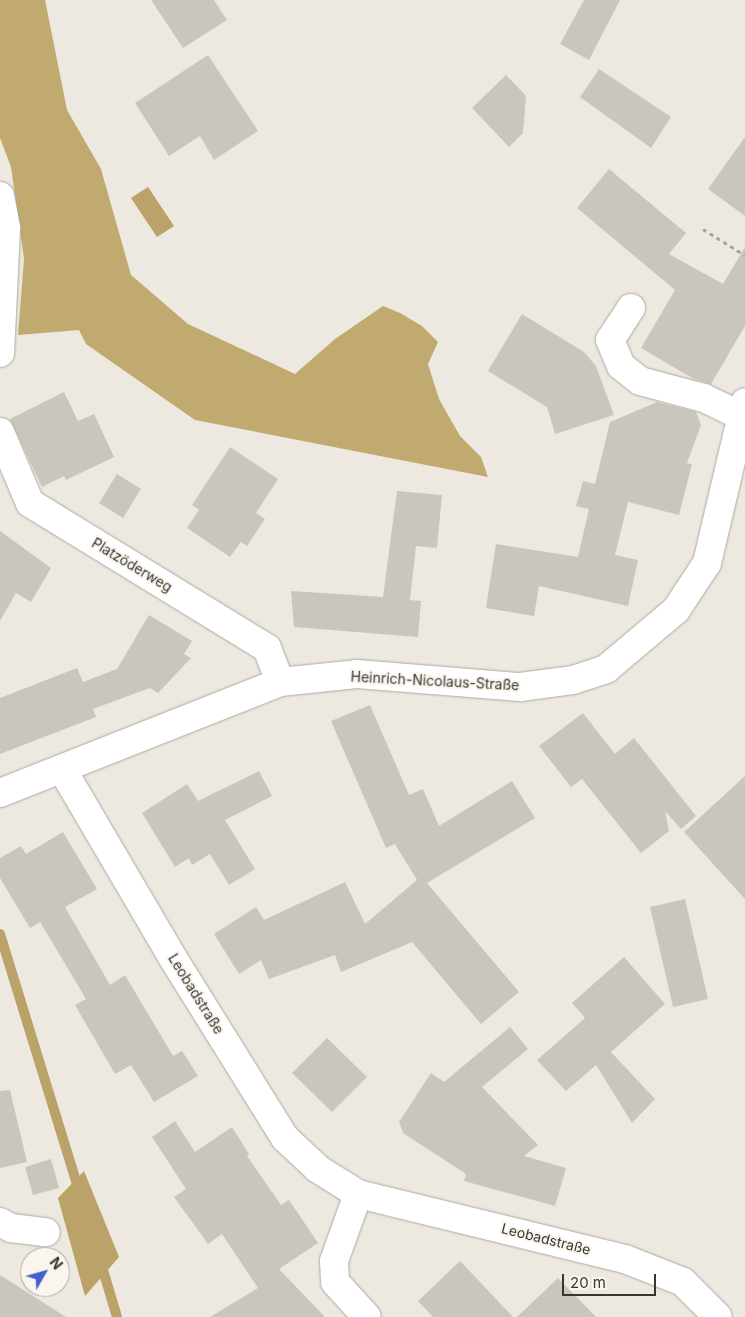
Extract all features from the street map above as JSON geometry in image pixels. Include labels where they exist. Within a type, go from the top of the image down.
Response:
[{"type":"street","points":[[0,196],[6,228],[0,353]]},
{"type":"street","points":[[631,308],[610,340],[621,366],[640,381],[743,409]]},
{"type":"street","name":"Heinrich-Nicolaus-Straße","points":[[0,793],[280,682],[357,674],[520,687],[573,680],[606,670],[676,610],[707,563],[738,458],[743,409]]},
{"type":"street","name":"Platzöderweg","points":[[0,432],[30,503],[267,648],[280,682]]},
{"type":"street","name":"Leobadstraße","points":[[62,769],[171,955],[285,1138],[318,1169],[358,1194],[625,1259],[683,1282],[718,1317]]},
{"type":"street","points":[[358,1194],[334,1261],[335,1282],[367,1317]]},
{"type":"street","points":[[0,1222],[11,1228],[46,1232]]},
{"type":"path","points":[[703,230],[745,255]]},
{"type":"shaded area","points":[[0,0],[45,0],[67,110],[101,169],[131,275],[188,324],[295,374],[335,339],[383,306],[400,313],[422,326],[438,342],[428,364],[439,399],[460,436],[481,457],[488,477],[195,420],[86,344],[79,330],[18,335],[24,259],[11,167],[0,138]]},
{"type":"shaded area","points":[[148,187],[174,226],[157,237],[131,198]]},
{"type":"shaded area","points":[[84,1171],[119,1257],[85,1296],[58,1198]]},
{"type":"building","points":[[151,0],[214,0],[227,20],[183,48]]},
{"type":"building","points":[[584,0],[620,0],[589,60],[560,44]]},
{"type":"building","points":[[208,55],[258,131],[214,160],[200,136],[169,156],[135,103]]},
{"type":"building","points":[[599,69],[671,117],[651,148],[580,97]]},
{"type":"building","points":[[506,75],[526,96],[523,133],[509,147],[472,108]]},
{"type":"building","points":[[745,137],[745,216],[708,189]]},
{"type":"building","points":[[609,169],[686,233],[669,254],[723,284],[745,247],[745,326],[711,384],[694,379],[641,348],[675,290],[577,208]]},
{"type":"building","points":[[522,314],[584,352],[596,366],[614,415],[555,434],[547,407],[488,371]]},
{"type":"building","points":[[64,392],[78,421],[94,414],[114,457],[66,480],[64,476],[42,487],[10,419]]},
{"type":"building","points":[[657,402],[696,412],[701,425],[687,463],[692,464],[679,515],[628,502],[615,555],[638,560],[628,606],[539,586],[534,616],[486,608],[496,544],[578,557],[589,509],[576,506],[583,481],[595,484],[610,422]]},
{"type":"building","points":[[230,447],[278,479],[256,513],[265,519],[247,546],[241,542],[230,557],[187,528],[199,510],[192,505]]},
{"type":"building","points":[[117,474],[141,489],[123,518],[99,503]]},
{"type":"building","points":[[397,491],[442,495],[437,548],[416,546],[410,600],[421,601],[418,637],[294,627],[291,591],[383,597]]},
{"type":"building","points":[[0,531],[51,568],[31,602],[16,593],[0,621]]},
{"type":"building","points":[[149,615],[192,641],[184,654],[191,658],[158,693],[150,688],[93,709],[96,717],[0,754],[0,698],[77,668],[83,682],[117,669]]},
{"type":"building","points":[[370,705],[409,795],[423,789],[439,826],[512,781],[535,818],[427,883],[519,992],[481,1024],[412,942],[341,972],[335,955],[269,979],[261,960],[239,974],[214,934],[256,907],[264,920],[345,882],[365,924],[417,880],[395,844],[386,848],[331,721]]},
{"type":"building","points":[[583,713],[615,754],[634,738],[696,816],[681,829],[665,811],[669,831],[641,853],[582,779],[571,787],[539,746]]},
{"type":"building","points":[[259,771],[272,796],[225,820],[255,869],[229,885],[210,854],[192,865],[189,858],[175,867],[142,813],[187,784],[198,801]]},
{"type":"building","points":[[745,776],[745,899],[684,832]]},
{"type":"building","points":[[63,832],[97,889],[65,907],[110,985],[125,975],[173,1056],[182,1051],[198,1076],[154,1102],[131,1065],[115,1074],[75,1005],[86,999],[40,922],[30,928],[0,878],[0,858],[21,846],[26,854]]},
{"type":"building","points":[[685,899],[708,999],[673,1007],[650,907]]},
{"type":"building","points":[[624,957],[665,1004],[611,1052],[655,1099],[632,1123],[596,1065],[566,1091],[537,1060],[585,1018],[572,1003]]},
{"type":"building","points":[[510,1027],[528,1049],[482,1087],[538,1145],[524,1156],[566,1168],[555,1206],[464,1181],[466,1174],[403,1133],[399,1122],[431,1073],[444,1082]]},
{"type":"building","points":[[327,1038],[367,1077],[332,1112],[292,1073]]},
{"type":"building","points":[[10,1090],[27,1162],[0,1168],[0,1091]]},
{"type":"building","points":[[175,1121],[195,1152],[232,1127],[249,1154],[247,1156],[281,1205],[289,1200],[318,1243],[279,1269],[325,1317],[210,1317],[258,1288],[222,1234],[208,1244],[174,1197],[186,1189],[152,1137]]},
{"type":"building","points":[[51,1159],[59,1188],[33,1195],[25,1167]]},
{"type":"building","points":[[460,1261],[513,1317],[433,1317],[418,1301]]},
{"type":"building","points":[[0,1275],[20,1288],[20,1297],[35,1297],[66,1317],[0,1317]]},
{"type":"building","points":[[558,1278],[596,1317],[517,1317]]},
{"type":"waterway","points":[[0,934],[79,1191]]},
{"type":"waterway","points":[[100,1260],[117,1317]]}]
